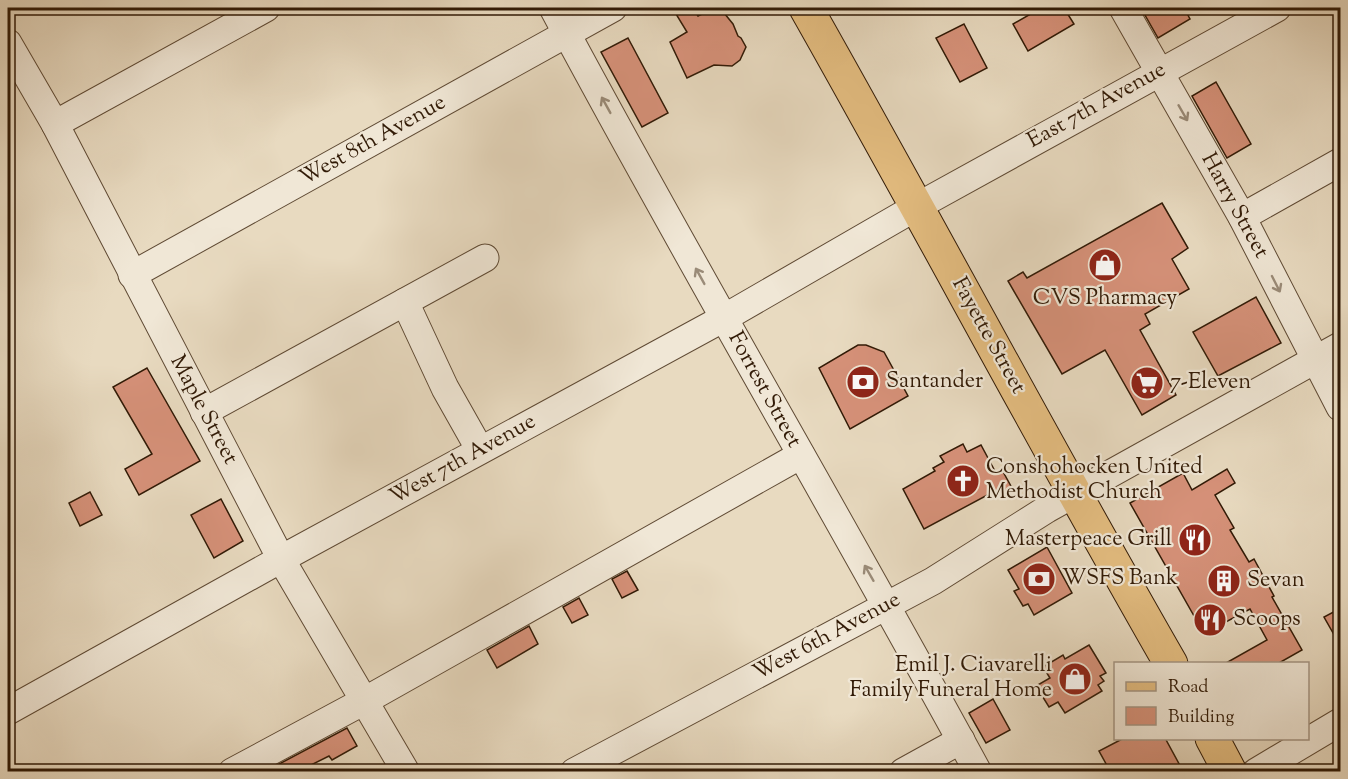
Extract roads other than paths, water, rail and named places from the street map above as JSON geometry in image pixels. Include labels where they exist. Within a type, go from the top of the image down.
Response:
[{"type":"main road","name":"Fayette Street","points":[[807,8],[1075,494],[1170,662]]},
{"type":"main road","points":[[1213,740],[1230,771]]},
{"type":"street","points":[[55,124],[266,8]]},
{"type":"street","name":"Forrest Street","points":[[553,8],[723,318],[887,605],[978,771]]},
{"type":"street","name":"West 8th Avenue","points":[[132,275],[613,8]]},
{"type":"street","name":"Harry Street","points":[[1123,8],[1242,217],[1341,407]]},
{"type":"street","name":"East 7th Avenue","points":[[918,206],[1277,8]]},
{"type":"street","name":"Maple Street","points":[[8,43],[55,124],[281,559],[406,771]]},
{"type":"street","points":[[1242,217],[1341,162]]},
{"type":"street","name":"West 7th Avenue","points":[[8,711],[723,318],[918,206]]},
{"type":"street","points":[[204,412],[485,258]]},
{"type":"street","points":[[405,302],[445,388],[480,450]]},
{"type":"street","name":"West 6th Avenue","points":[[574,771],[933,581],[1047,509],[1341,346]]},
{"type":"street","points":[[232,771],[366,700],[801,455]]},
{"type":"street","points":[[1256,771],[1341,722]]},
{"type":"street","points":[[903,771],[961,740]]},
{"type":"place","name":"CVS Pharmacy","points":[[1105,265]]},
{"type":"place","name":"Santander","points":[[863,382]]},
{"type":"place","name":"7-Eleven","points":[[1147,383]]},
{"type":"place","name":"Conshohocken United Methodist Church","points":[[963,481]]},
{"type":"place","name":"Masterpeace Grill","points":[[1195,540]]},
{"type":"place","name":"WSFS Bank","points":[[1039,579]]},
{"type":"place","name":"Sevan","points":[[1224,581]]},
{"type":"place","name":"Scoops","points":[[1210,620]]},
{"type":"place","name":"Emil J. Ciavarelli Family Funeral Home","points":[[1075,679]]}]
